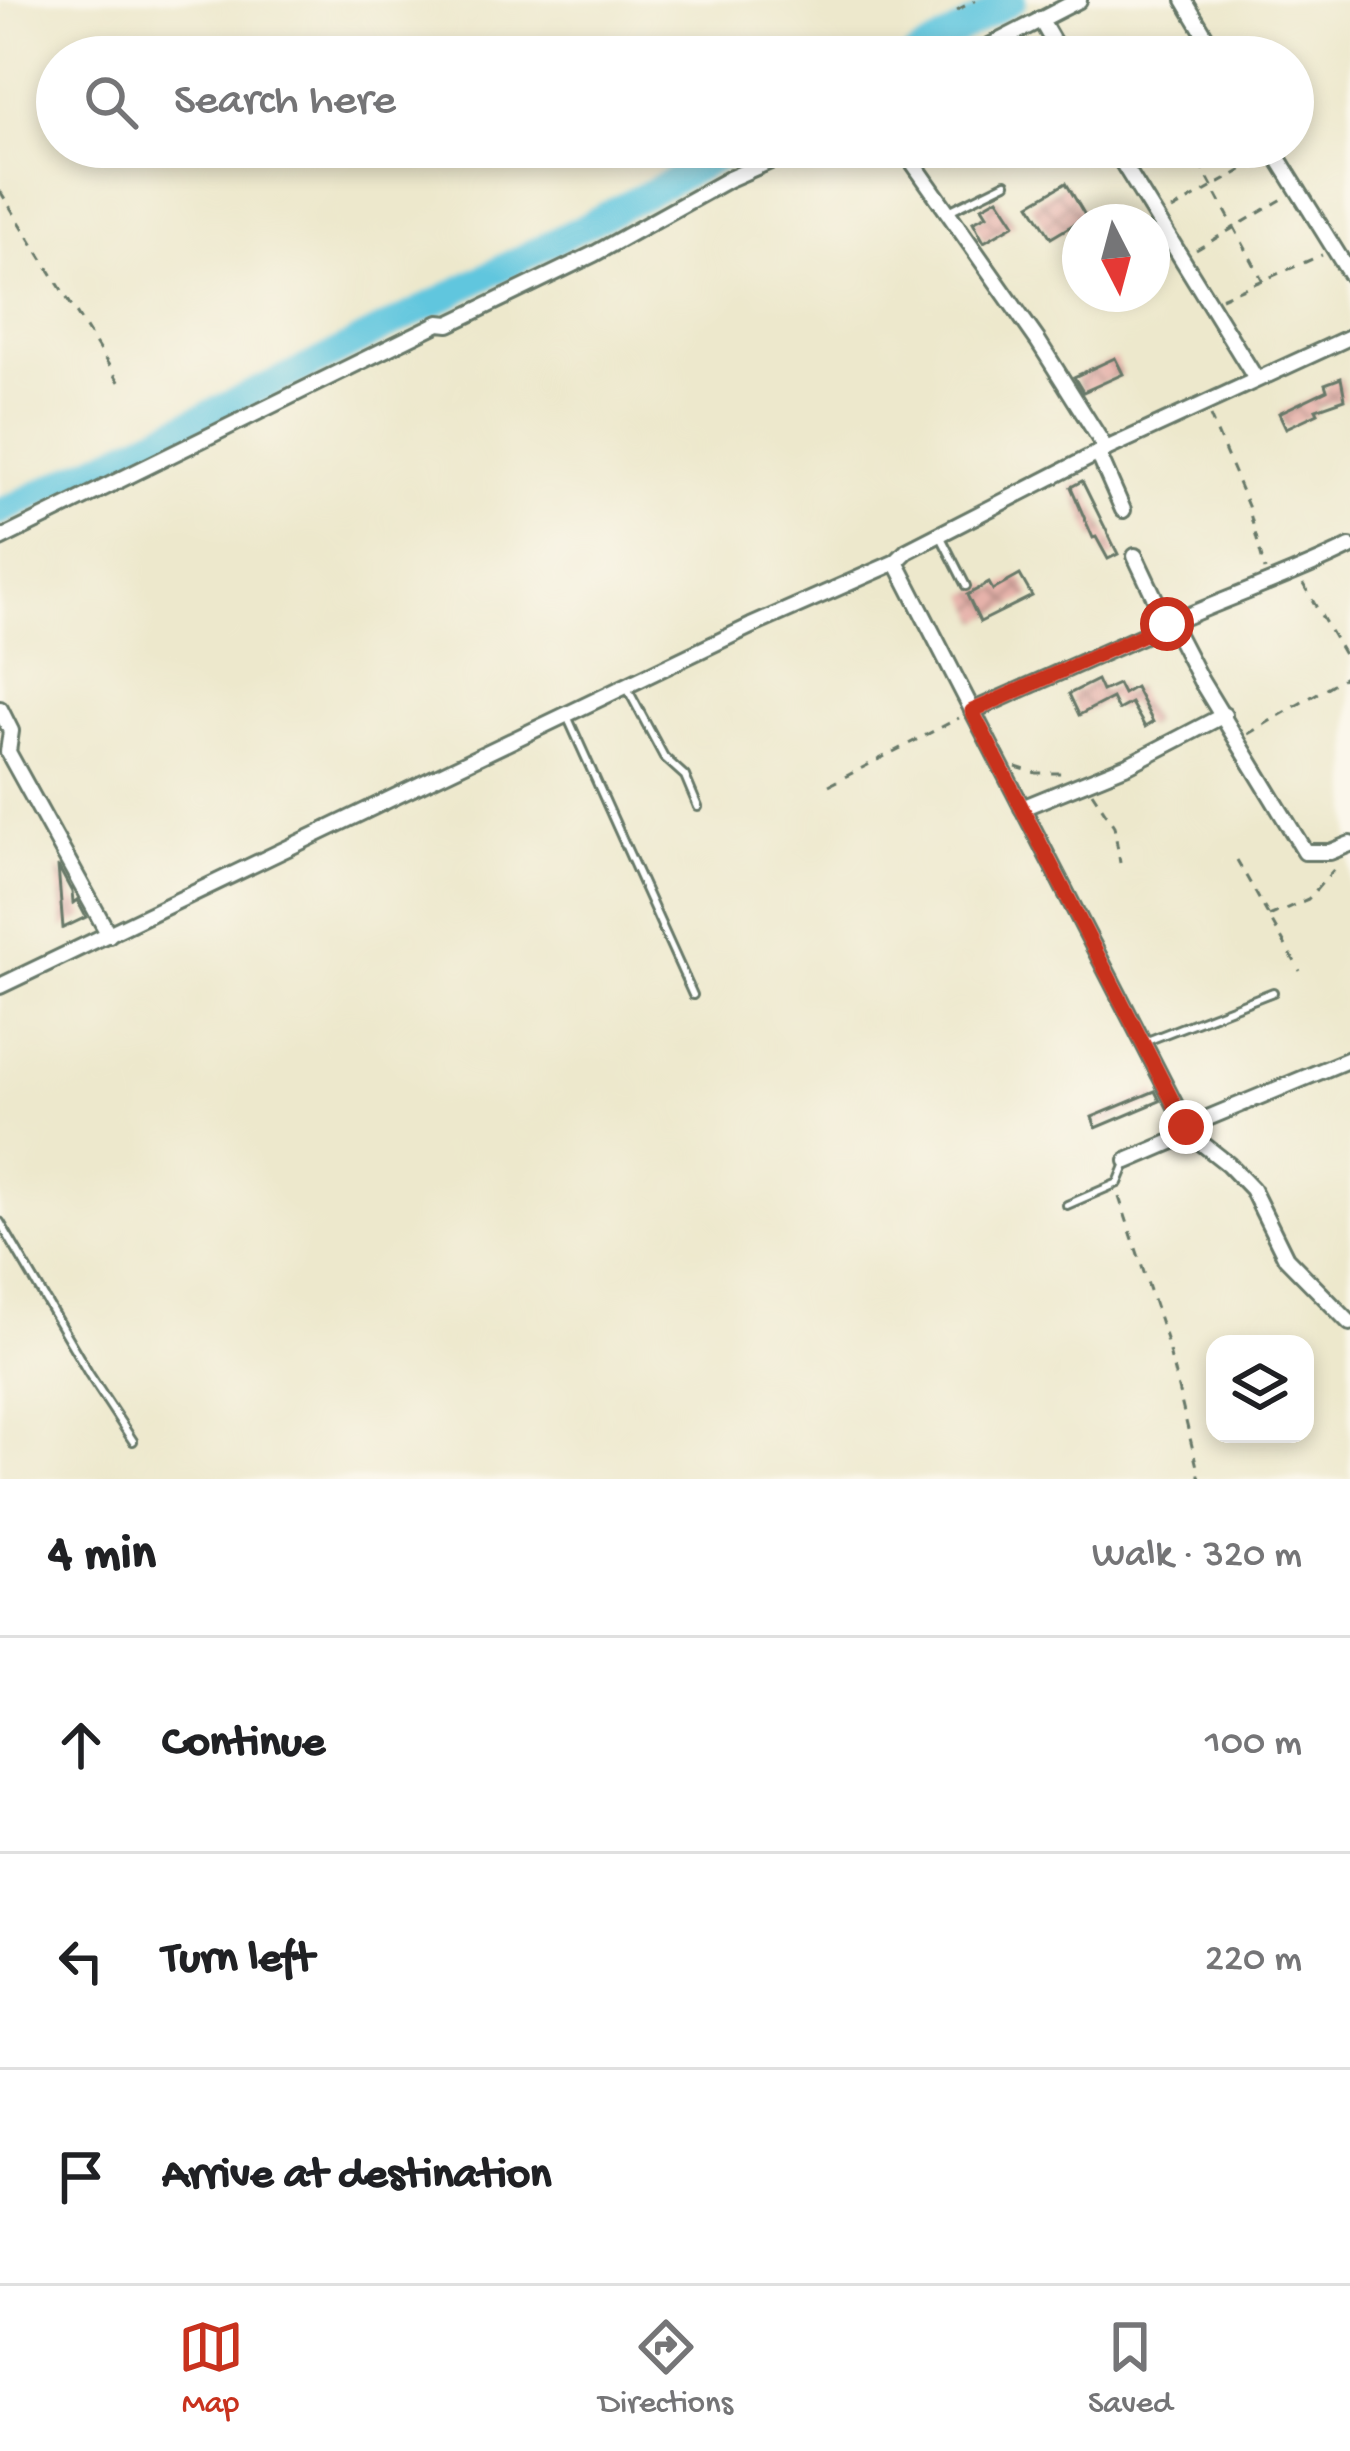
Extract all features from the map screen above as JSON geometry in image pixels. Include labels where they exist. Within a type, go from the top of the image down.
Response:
[{"type":"street","points":[[1008,36],[1078,0]]},
{"type":"street","points":[[1184,0],[1205,36]]},
{"type":"street","points":[[1040,19],[1050,36]]},
{"type":"street","points":[[0,539],[354,362],[440,323],[449,324],[594,254],[754,168]]},
{"type":"street","points":[[917,168],[1038,341],[1102,451],[1123,510]]},
{"type":"street","points":[[1126,168],[1148,204]]},
{"type":"street","points":[[1285,168],[1350,274]]},
{"type":"street","points":[[1170,240],[1256,379]]},
{"type":"street","points":[[0,986],[896,562],[908,551],[1102,451],[1350,337]]},
{"type":"street","points":[[972,711],[1350,547]]},
{"type":"street","points":[[1135,556],[1169,623],[1306,852],[1330,852],[1350,844]]},
{"type":"street","points":[[896,562],[1188,1131],[1252,1189],[1286,1258],[1350,1323]]},
{"type":"street","points":[[0,709],[10,731],[8,752],[109,935]]},
{"type":"street","points":[[1022,808],[1130,764],[1224,715]]},
{"type":"street","points":[[1127,1161],[1350,1059]]},
{"type":"lane","points":[[948,212],[1006,183]]},
{"type":"lane","points":[[940,535],[966,586]]},
{"type":"lane","points":[[627,688],[664,757],[685,776],[698,807]]},
{"type":"lane","points":[[567,716],[693,995]]},
{"type":"lane","points":[[1143,1042],[1273,992]]},
{"type":"lane","points":[[1067,1205],[1114,1184],[1127,1161]]},
{"type":"lane","points":[[0,1222],[133,1441]]},
{"type":"path","points":[[957,10],[976,0]]},
{"type":"path","points":[[1201,168],[1263,280]]},
{"type":"path","points":[[1170,211],[1242,168]]},
{"type":"path","points":[[1181,258],[1298,190]]},
{"type":"path","points":[[0,191],[123,388]]},
{"type":"path","points":[[1209,303],[1335,250]]},
{"type":"path","points":[[1204,403],[1248,506],[1268,581]]},
{"type":"path","points":[[1293,574],[1314,599],[1350,665]]},
{"type":"path","points":[[1240,740],[1350,674]]},
{"type":"path","points":[[829,785],[972,711]]},
{"type":"path","points":[[1238,860],[1300,971]]},
{"type":"path","points":[[1269,916],[1309,899],[1340,863]]},
{"type":"path","points":[[1114,1184],[1166,1339],[1201,1479]]},
{"type":"building","points":[[1066,183],[1078,204],[1062,204],[1062,231],[1051,238],[1030,204]]},
{"type":"building","points":[[998,198],[1015,224],[984,242],[973,222],[987,215],[982,207]]},
{"type":"building","points":[[1115,358],[1123,374],[1083,392],[1074,377]]},
{"type":"building","points":[[1341,378],[1345,399],[1316,409],[1318,413],[1286,428],[1279,413]]},
{"type":"building","points":[[1082,481],[1118,554],[1108,559],[1093,538],[1071,487]]},
{"type":"building","points":[[1020,575],[1032,596],[980,622],[967,595],[989,583],[993,590]]},
{"type":"building","points":[[1097,680],[1102,691],[1118,684],[1123,694],[1135,687],[1153,722],[1145,727],[1131,703],[1118,710],[1112,698],[1079,715],[1069,694]]},
{"type":"building","points":[[58,866],[73,903],[77,900],[86,917],[63,928]]},
{"type":"building","points":[[1155,1091],[1160,1101],[1096,1128],[1092,1117]]},
{"type":"waterway","points":[[950,36],[1013,0]]},
{"type":"waterway","points":[[0,512],[318,362],[698,168]]},
{"type":"route","points":[[1167,624],[972,711],[1186,1127]]}]
